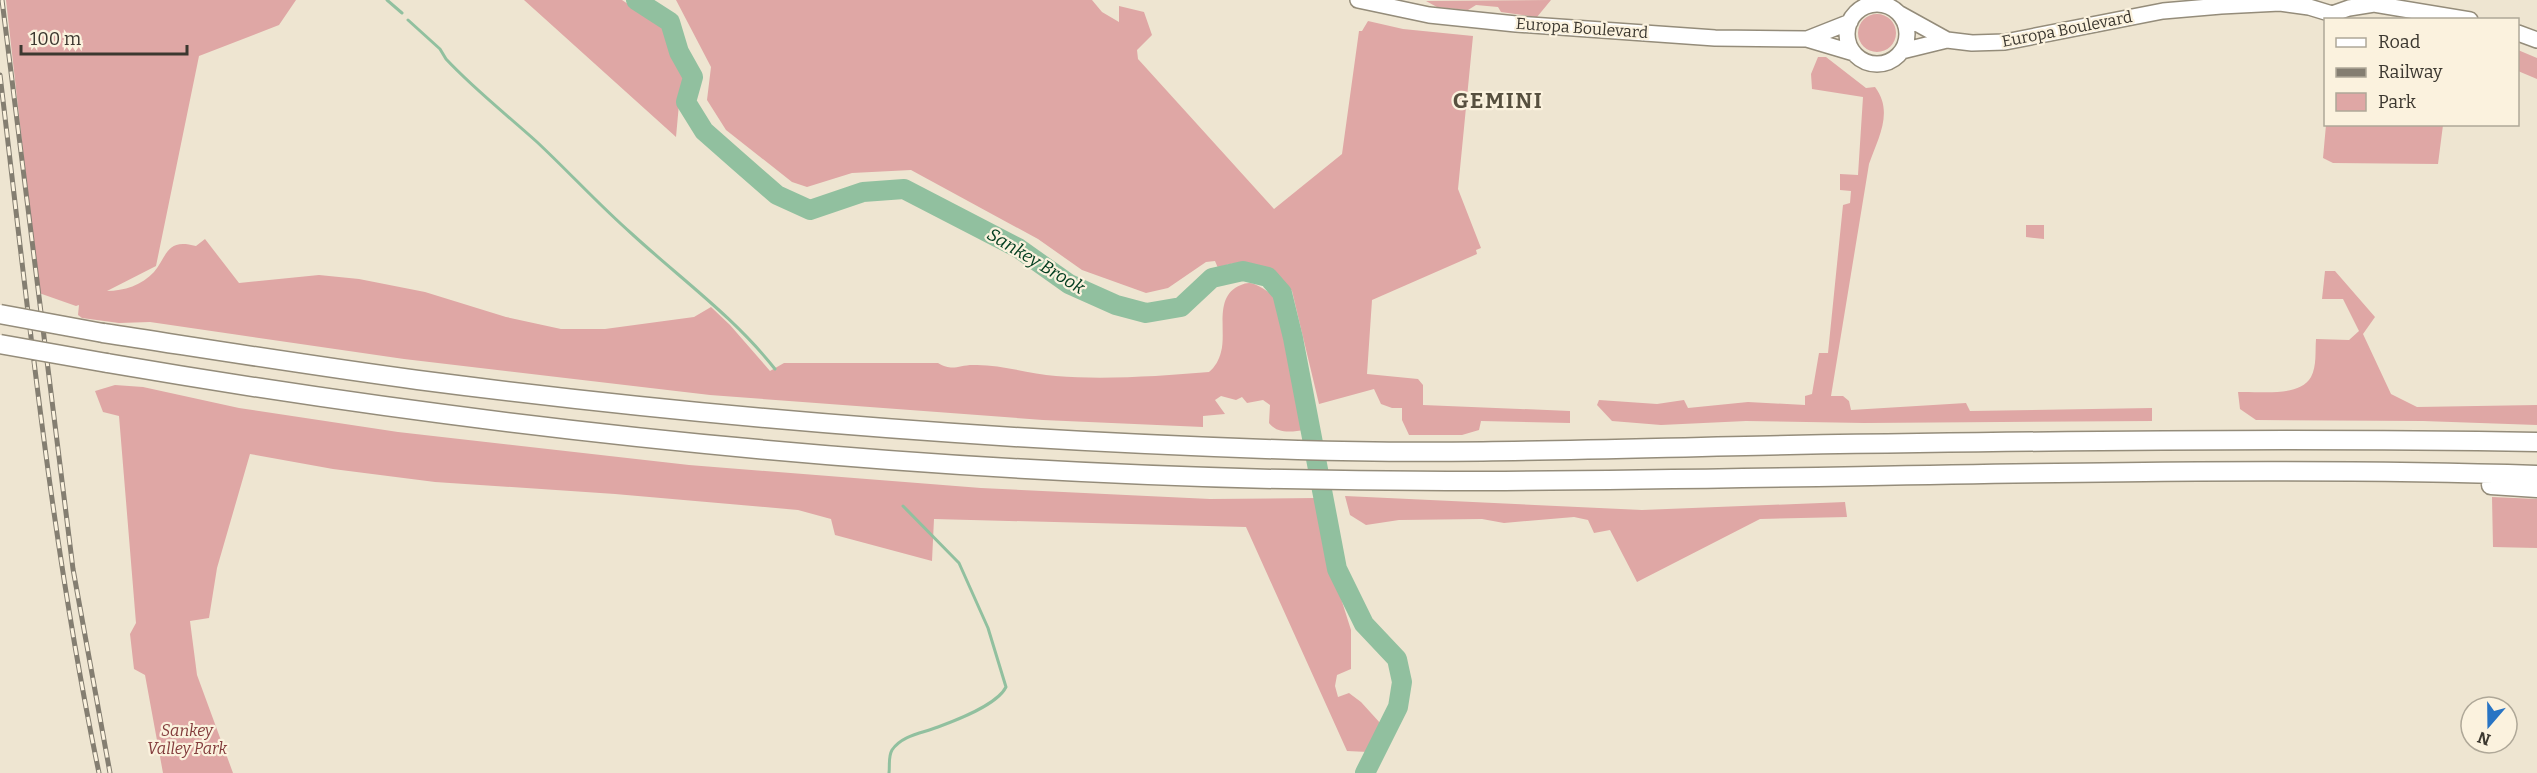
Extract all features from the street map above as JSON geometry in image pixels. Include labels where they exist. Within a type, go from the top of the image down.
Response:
[{"type":"highway","points":[[0,314],[103,333],[420,380],[649,407],[876,427],[1128,443],[1338,451],[1450,451],[2016,441],[2280,439],[2537,442]]},
{"type":"highway","points":[[0,344],[365,404],[617,435],[752,448],[1086,472],[1446,481],[2280,471],[2537,475]]},
{"type":"highway","points":[[2280,471],[2537,488]]},
{"type":"street","name":"Europa Boulevard","points":[[1358,0],[1402,11],[1494,22],[1715,38],[1807,39],[1831,44],[1854,53]]},
{"type":"street","name":"Europa Boulevard","points":[[1902,51],[1947,40],[1972,43],[2005,42],[2163,11],[2280,3],[2308,6],[2332,14],[2349,8],[2374,4],[2458,18]]},
{"type":"street","points":[[1871,4],[1894,8],[1907,32],[1902,51],[1894,59],[1878,64],[1861,59],[1854,53],[1848,38],[1855,12],[1871,4]]},
{"type":"street","name":"Europa Boulevard","points":[[1894,8],[1947,40]]},
{"type":"street","name":"Europa Boulevard","points":[[1807,39],[1855,12]]},
{"type":"street","points":[[2519,34],[2537,40]]},
{"type":"green space","points":[[6,0],[296,0],[279,25],[199,56],[156,266],[107,291],[120,290],[144,280],[154,272],[173,246],[186,244],[196,246],[205,239],[239,283],[319,275],[359,279],[425,292],[506,317],[561,329],[605,329],[694,317],[711,307],[770,371],[784,363],[938,363],[952,368],[983,365],[1056,376],[1113,378],[1209,372],[1221,352],[1224,305],[1227,297],[1232,290],[1251,283],[1278,298],[1305,430],[1290,432],[1276,429],[1269,423],[1270,405],[1263,400],[1247,403],[1242,397],[1236,400],[1221,396],[1215,400],[1225,414],[1203,416],[1203,427],[1043,420],[710,395],[404,359],[150,322],[119,323],[82,318],[78,315],[79,305],[76,306],[39,293]]},
{"type":"green space","points":[[524,0],[622,0],[662,27],[685,81],[679,104],[676,137]]},
{"type":"green space","points":[[676,0],[1092,0],[1102,12],[1119,22],[1119,6],[1144,12],[1152,35],[1137,50],[1138,59],[1274,209],[1342,154],[1359,31],[1362,31],[1368,21],[1403,29],[1473,36],[1458,189],[1481,248],[1476,250],[1477,254],[1372,300],[1367,374],[1418,379],[1423,385],[1423,405],[1570,411],[1570,423],[1481,421],[1479,430],[1462,435],[1409,435],[1402,420],[1402,408],[1392,408],[1381,404],[1374,389],[1319,404],[1292,291],[1277,276],[1259,266],[1239,263],[1218,268],[1215,261],[1206,262],[1168,288],[1146,293],[1082,270],[1038,239],[911,170],[852,173],[807,187],[792,182],[726,130],[707,100],[711,67]]},
{"type":"green space","points":[[1551,0],[1537,17],[1501,12],[1498,7],[1476,5],[1468,10],[1437,7],[1426,1]]},
{"type":"green space","points":[[1877,14],[1884,15],[1890,20],[1895,26],[1895,40],[1890,46],[1884,51],[1877,52],[1870,51],[1864,46],[1859,40],[1858,33],[1859,26],[1864,20],[1870,15]]},
{"type":"green space","points":[[2519,50],[2537,58],[2537,79],[2519,71]]},
{"type":"green space","points":[[1818,57],[1826,57],[1866,88],[1875,87],[1881,96],[1884,115],[1880,135],[1869,164],[1831,396],[1843,396],[1849,401],[1851,410],[1966,403],[1970,411],[2152,408],[2152,421],[1864,423],[1746,421],[1661,425],[1612,421],[1597,405],[1599,400],[1657,404],[1684,400],[1688,408],[1748,402],[1805,405],[1805,396],[1812,394],[1819,353],[1828,353],[1843,205],[1850,203],[1851,191],[1840,190],[1840,174],[1858,175],[1863,97],[1812,89],[1811,74]]},
{"type":"green space","points":[[2326,126],[2443,126],[2438,164],[2333,163],[2323,158]]},
{"type":"green space","points":[[2026,225],[2044,225],[2044,239],[2026,237]]},
{"type":"green space","points":[[2325,271],[2335,271],[2375,317],[2363,334],[2391,394],[2417,407],[2537,405],[2537,425],[2423,421],[2256,420],[2240,409],[2238,392],[2288,391],[2305,384],[2314,368],[2316,339],[2349,340],[2359,331],[2343,299],[2322,299]]},
{"type":"green space","name":"Sankey Valley Park","points":[[115,385],[143,387],[239,408],[398,432],[689,465],[981,488],[1210,499],[1316,498],[1338,589],[1351,630],[1351,669],[1337,675],[1335,686],[1338,697],[1349,693],[1361,702],[1381,724],[1368,752],[1347,751],[1246,527],[934,519],[932,561],[835,535],[831,519],[798,510],[615,494],[435,482],[333,469],[250,454],[217,568],[209,618],[190,621],[197,675],[233,773],[163,773],[145,675],[134,669],[130,634],[136,623],[119,416],[103,412],[95,391]]},
{"type":"green space","points":[[1345,496],[1642,510],[1845,502],[1847,517],[1760,519],[1637,582],[1610,530],[1594,533],[1588,520],[1574,517],[1504,523],[1482,519],[1399,520],[1366,525],[1350,515]]},
{"type":"green space","points":[[2492,497],[2537,499],[2537,548],[2493,547]]},
{"type":"waterway","points":[[387,0],[402,13]]},
{"type":"waterway","name":"Sankey Brook","points":[[636,0],[670,22],[679,52],[693,77],[686,102],[704,131],[777,195],[810,210],[863,192],[904,189],[1018,248],[1069,284],[1116,305],[1146,313],[1181,307],[1212,278],[1243,271],[1268,277],[1282,293],[1293,338],[1337,569],[1364,624],[1397,659],[1402,682],[1398,707],[1365,773]]},
{"type":"waterway","points":[[408,20],[440,49],[446,59],[468,81],[537,142],[620,223],[725,315],[775,369]]},
{"type":"waterway","points":[[889,773],[892,750],[901,741],[986,706],[1006,687],[988,628],[959,563],[903,506]]},
{"type":"railway","points":[[2,0],[73,569],[110,773]]},
{"type":"railway","points":[[0,75],[54,513],[82,687],[99,773]]},
{"type":"district","name":"GEMINI","points":[[1498,100]]}]
